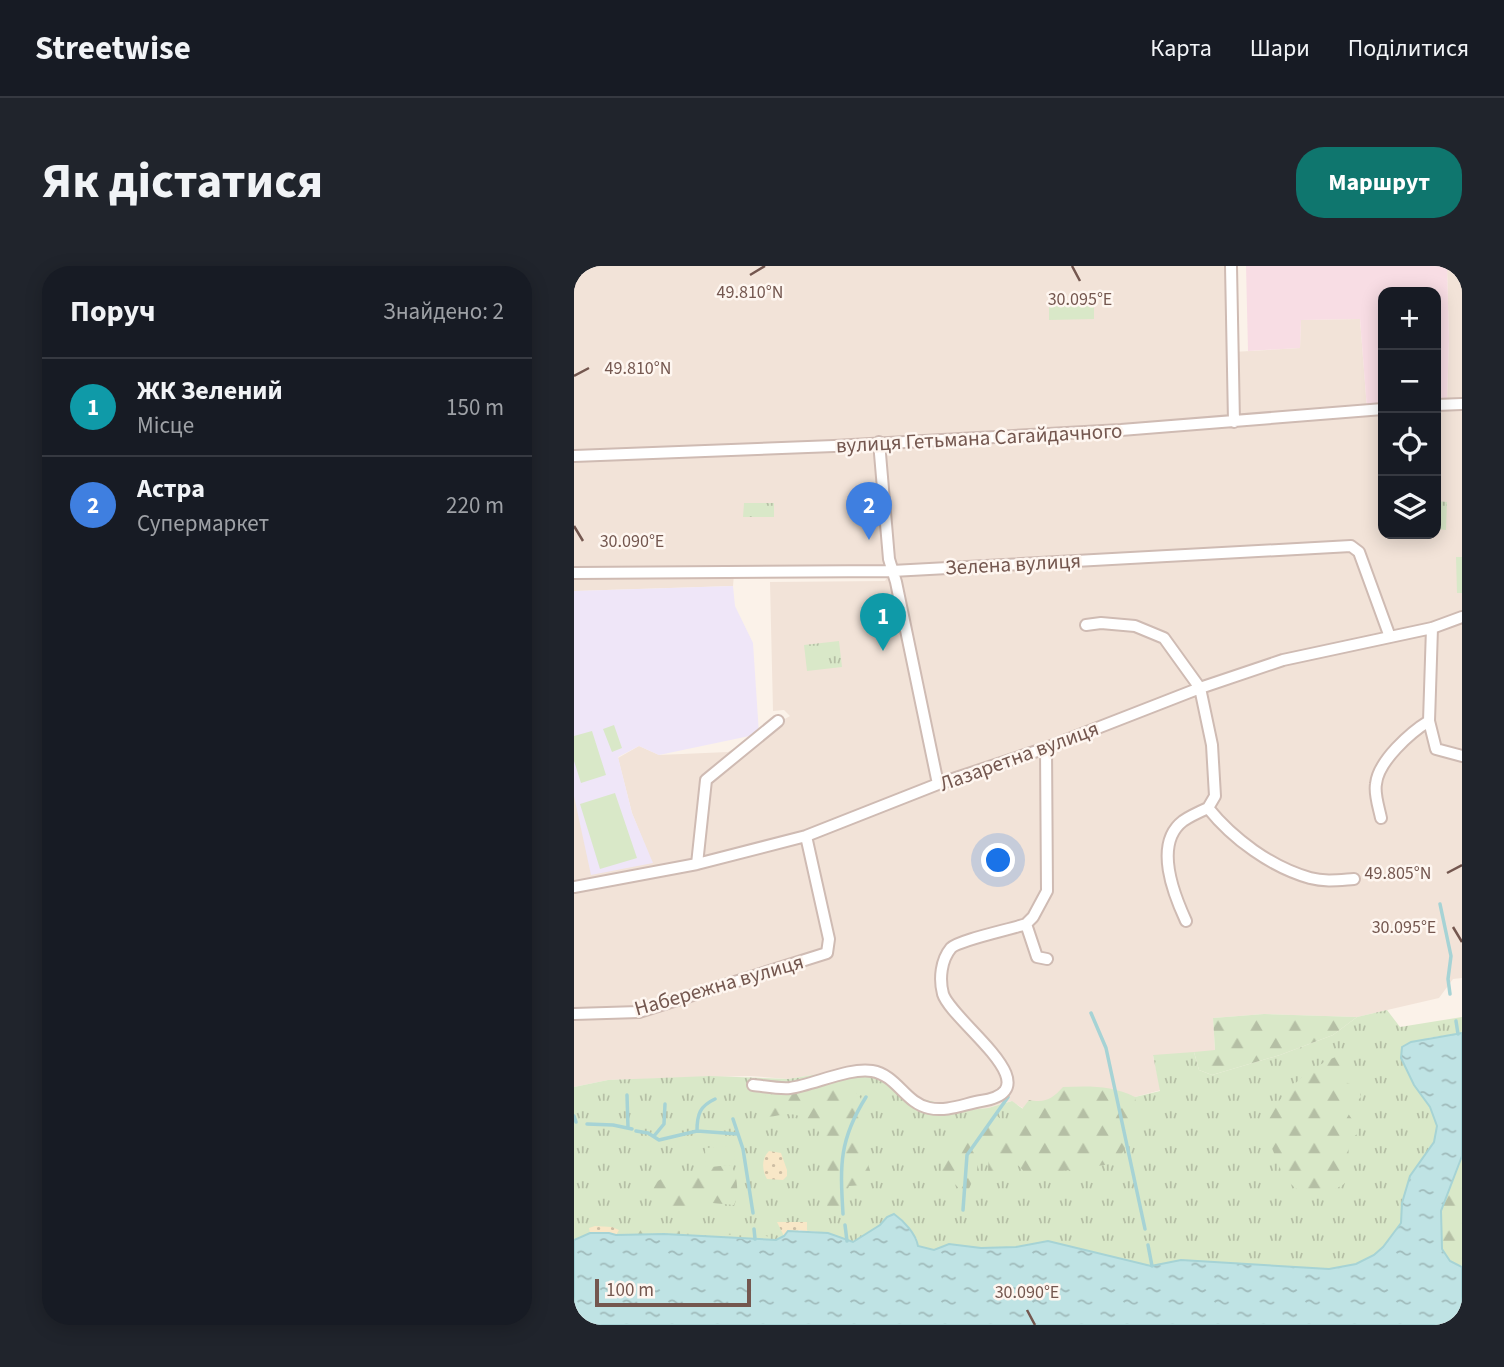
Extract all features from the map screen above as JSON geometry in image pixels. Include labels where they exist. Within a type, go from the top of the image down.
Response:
[{"type":"street","points":[[1231,266],[1234,422]]},
{"type":"street","points":[[1441,405],[1462,404]]},
{"type":"street","name":"вулиця Гетьмана Сагайдачного","points":[[574,456],[1234,422],[1378,410]]},
{"type":"street","points":[[879,442],[889,559],[938,784]]},
{"type":"street","name":"Зелена вулиця","points":[[574,573],[892,571],[1351,547],[1359,552],[1390,637]]},
{"type":"street","name":"Лазаретна вулиця","points":[[574,887],[697,864],[806,836],[938,784],[1046,748],[1200,688],[1283,660],[1432,628],[1462,617]]},
{"type":"street","points":[[1086,625],[1101,623],[1135,626],[1164,638],[1200,688],[1212,745],[1215,796],[1208,808],[1180,823],[1170,840],[1167,866],[1174,895],[1186,921]]},
{"type":"street","points":[[1432,628],[1429,721],[1436,749],[1462,756]]},
{"type":"street","points":[[697,864],[706,780],[778,721]]},
{"type":"street","points":[[1381,818],[1376,784],[1383,765],[1411,732],[1429,721]]},
{"type":"street","points":[[752,1085],[789,1088],[871,1070],[888,1076],[916,1104],[947,1109],[999,1097],[1008,1088],[1009,1081],[999,1060],[965,1025],[943,994],[941,967],[953,946],[1026,924],[1047,891],[1046,748]]},
{"type":"street","points":[[1208,808],[1224,828],[1282,867],[1311,878],[1331,881],[1354,879]]},
{"type":"street","name":"Набережна вулиця","points":[[574,1014],[639,1012],[827,953],[829,939],[806,836]]},
{"type":"street","points":[[1026,924],[1037,957],[1047,959]]},
{"type":"shaded area","points":[[574,266],[1231,266],[1233,352],[1300,348],[1301,320],[1360,319],[1367,409],[1378,408],[1378,539],[1441,539],[1441,403],[1447,402],[1449,339],[1447,266],[1462,266],[1462,978],[1453,979],[1439,998],[1357,1017],[1264,1014],[1213,1018],[1215,1051],[1153,1056],[1161,1090],[1135,1097],[1024,1109],[1011,1101],[988,1108],[968,1110],[919,1098],[898,1078],[863,1067],[788,1079],[750,1076],[608,1080],[574,1087],[574,796],[652,863],[632,813],[618,758],[639,746],[659,755],[728,752],[790,716],[784,710],[773,711],[770,582],[885,581],[891,571],[734,574],[733,586],[574,591]]},
{"type":"shaded area","points":[[1246,266],[1447,266],[1447,402],[1441,403],[1441,287],[1378,287],[1378,408],[1367,409],[1360,319],[1301,320],[1300,348],[1248,351]]},
{"type":"shaded area","points":[[733,586],[735,606],[753,643],[759,734],[659,755],[639,746],[618,757],[632,813],[653,863],[591,875],[574,796],[574,591]]},
{"type":"green space","points":[[1094,301],[1094,319],[1049,320],[1049,302]]},
{"type":"green space","points":[[1441,501],[1447,502],[1446,530],[1441,530]]},
{"type":"green space","points":[[744,503],[774,503],[774,517],[743,517]]},
{"type":"green space","points":[[1456,557],[1462,557],[1462,593],[1457,593]]},
{"type":"green space","points":[[839,641],[842,667],[807,671],[804,645]]},
{"type":"green space","points":[[614,725],[622,748],[612,752],[603,729]]},
{"type":"green space","points":[[592,731],[606,775],[581,783],[574,761],[574,736]]},
{"type":"green space","points":[[615,793],[637,858],[600,869],[580,804]]},
{"type":"green space","points":[[1387,1010],[1400,1027],[1462,1017],[1462,1033],[1428,1038],[1401,1058],[1414,1085],[1430,1107],[1437,1126],[1434,1142],[1410,1176],[1402,1203],[1401,1223],[1383,1247],[1356,1264],[1329,1269],[1181,1260],[1152,1266],[1048,1241],[1016,1247],[981,1248],[949,1244],[934,1250],[918,1246],[917,1239],[901,1219],[887,1217],[880,1225],[853,1242],[828,1233],[799,1230],[776,1240],[664,1234],[587,1234],[574,1240],[574,1087],[608,1080],[710,1076],[788,1079],[863,1067],[881,1067],[898,1078],[919,1098],[968,1110],[1012,1101],[1023,1109],[1135,1097],[1160,1091],[1153,1055],[1194,1052],[1199,1070],[1212,1075],[1280,1055],[1333,1035],[1357,1017]]},
{"type":"green space","points":[[1264,1014],[1357,1017],[1333,1035],[1280,1055],[1212,1075],[1199,1070],[1194,1052],[1215,1050],[1213,1018]]},
{"type":"green space","points":[[1341,1055],[1347,1063],[1345,1082],[1358,1087],[1361,1097],[1354,1104],[1346,1106],[1359,1129],[1358,1134],[1349,1138],[1348,1168],[1344,1184],[1325,1193],[1308,1193],[1299,1190],[1285,1178],[1264,1133],[1274,1108],[1293,1085],[1317,1067]]},
{"type":"green space","points":[[839,1081],[855,1091],[865,1107],[867,1123],[860,1153],[868,1164],[872,1177],[864,1185],[849,1186],[840,1209],[833,1211],[827,1206],[826,1153],[818,1130],[809,1121],[796,1115],[769,1117],[763,1099],[766,1095],[817,1088]]},
{"type":"green space","points":[[1063,1087],[1109,1088],[1135,1097],[1140,1122],[1120,1157],[1111,1164],[1056,1172],[1031,1179],[1017,1164],[1009,1177],[988,1172],[989,1148],[979,1147],[977,1171],[968,1191],[960,1189],[943,1173],[942,1166],[979,1112],[991,1111],[1009,1126],[1029,1100],[1048,1099]]},
{"type":"green space","points":[[734,1146],[735,1165],[706,1167],[705,1148]]},
{"type":"green space","points":[[1462,1156],[1462,1267],[1450,1261],[1442,1249],[1441,1211]]},
{"type":"green space","points":[[731,1165],[737,1185],[734,1205],[702,1202],[677,1213],[651,1197],[655,1183],[668,1176],[681,1174],[690,1177],[706,1167]]},
{"type":"green space","points":[[671,1226],[680,1231],[680,1235],[620,1235],[620,1228]]},
{"type":"green space","points":[[697,1236],[766,1236],[770,1237],[770,1243]]},
{"type":"sand","points":[[769,1151],[781,1153],[787,1170],[787,1176],[783,1180],[767,1179],[765,1176],[764,1161]]},
{"type":"sand","points":[[777,1222],[807,1222],[807,1231],[799,1230],[784,1236]]},
{"type":"sand","points":[[595,1226],[619,1230],[616,1235],[590,1233],[589,1228]]},
{"type":"water","points":[[1462,1033],[1462,1156],[1441,1211],[1442,1249],[1450,1261],[1462,1267],[1462,1325],[574,1325],[574,1240],[590,1233],[776,1240],[788,1231],[828,1233],[853,1242],[894,1214],[909,1228],[918,1246],[934,1250],[949,1244],[981,1248],[1016,1247],[1048,1241],[1151,1266],[1181,1260],[1329,1269],[1356,1264],[1383,1247],[1401,1223],[1402,1203],[1410,1176],[1434,1142],[1437,1126],[1430,1107],[1414,1085],[1401,1058],[1402,1047],[1411,1042]]},
{"type":"waterway","points":[[1440,904],[1451,956],[1448,979],[1450,994]]},
{"type":"waterway","points":[[1091,1013],[1106,1048],[1145,1229]]},
{"type":"waterway","points":[[1456,1021],[1458,1034]]},
{"type":"waterway","points":[[627,1095],[628,1128]]},
{"type":"waterway","points":[[843,1214],[843,1153],[857,1112],[866,1097]]},
{"type":"waterway","points":[[963,1210],[967,1155],[1008,1097]]},
{"type":"waterway","points":[[697,1131],[700,1111],[715,1099]]},
{"type":"waterway","points":[[654,1136],[664,1124],[665,1104]]},
{"type":"waterway","points":[[574,1116],[576,1122]]},
{"type":"waterway","points":[[733,1119],[743,1149],[753,1213]]},
{"type":"waterway","points":[[587,1124],[632,1129]]},
{"type":"waterway","points":[[636,1131],[648,1133],[659,1140],[697,1131],[738,1134]]},
{"type":"waterway","points":[[845,1225],[847,1241]]},
{"type":"waterway","points":[[754,1229],[755,1239]]},
{"type":"waterway","points":[[1148,1245],[1152,1266]]},
{"type":"place","name":"Астра","points":[[869,540]]},
{"type":"place","name":"ЖК Зелений","points":[[883,651]]}]
